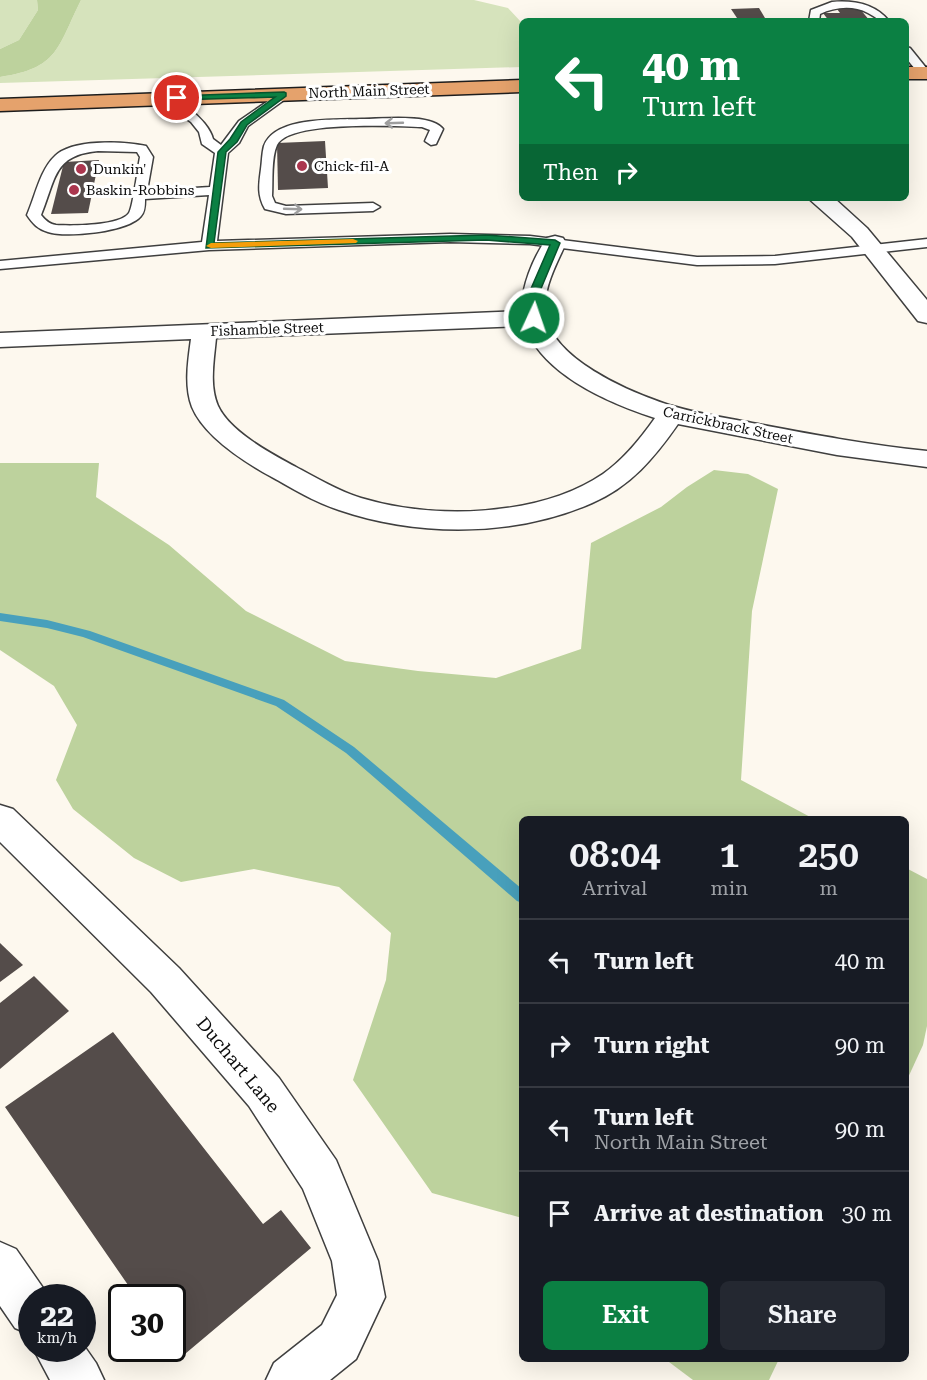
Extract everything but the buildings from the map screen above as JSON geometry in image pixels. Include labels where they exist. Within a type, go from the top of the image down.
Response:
[{"type":"highway","name":"North Main Street","points":[[0,105],[519,86]]},
{"type":"street","points":[[827,201],[900,279],[927,316]]},
{"type":"street","points":[[534,318],[535,291],[555,243]]},
{"type":"street","name":"Fishamble Street","points":[[0,340],[534,318]]},
{"type":"street","name":"Carrickbrack Street","points":[[534,318],[546,342],[569,365],[594,382],[628,399],[670,414],[822,445],[883,455],[927,459]]},
{"type":"street","points":[[204,332],[200,383],[206,409],[226,433],[250,454],[326,495],[359,507],[402,516],[444,520],[482,519],[521,514],[583,496],[610,482],[634,462],[653,442],[670,414]]},
{"type":"street","name":"Duchart Lane","points":[[0,819],[165,980],[264,1092],[320,1175],[355,1261],[361,1297],[339,1342],[291,1380]]},
{"type":"street","points":[[0,1265],[18,1291]]},
{"type":"street","points":[[67,1362],[79,1380]]},
{"type":"lane","points":[[814,18],[815,12],[820,8],[852,4],[873,9],[881,18]]},
{"type":"lane","points":[[909,55],[919,73]]},
{"type":"lane","points":[[209,246],[222,152],[234,140],[243,124],[284,94]]},
{"type":"lane","points":[[156,99],[182,110],[195,119],[205,132],[207,141],[222,152]]},
{"type":"lane","points":[[373,207],[286,210],[270,206],[265,196],[270,147],[273,141],[280,133],[303,126],[411,122],[433,125],[437,129],[431,141]]},
{"type":"lane","points":[[130,147],[141,149],[147,157],[139,195],[137,213],[128,221],[112,227],[53,229],[41,224],[34,215],[58,159],[77,148],[130,147]]},
{"type":"lane","points":[[139,195],[216,191]]},
{"type":"lane","points":[[0,265],[209,246],[486,237],[698,261],[776,260],[927,243]]},
{"type":"green space","points":[[0,0],[37,0],[38,10],[19,40],[0,49]]},
{"type":"green space","points":[[37,0],[81,0],[54,53],[34,68],[0,77],[0,49],[19,40],[38,10]]},
{"type":"green space","points":[[81,0],[474,0],[508,8],[519,20],[519,67],[0,83],[0,77],[34,68],[45,61],[60,43]]},
{"type":"green space","points":[[0,463],[99,463],[96,497],[169,545],[246,611],[345,661],[496,678],[581,649],[591,543],[661,507],[714,470],[748,474],[778,489],[752,611],[741,780],[808,816],[519,816],[519,1217],[432,1193],[353,1080],[386,980],[391,933],[339,887],[254,869],[181,882],[134,858],[73,809],[56,780],[77,725],[54,686],[0,650]]},
{"type":"green space","points":[[909,870],[927,879],[927,1026],[923,1045],[909,1075]]},
{"type":"green space","points":[[669,1362],[778,1362],[769,1380],[693,1380]]},
{"type":"waterway","points":[[0,617],[47,624],[86,634],[280,703],[350,750],[519,894]]},
{"type":"slow traffic","points":[[211,246],[353,241]]},
{"type":"place","name":"Chick-fil-A","points":[[302,166]]},
{"type":"place","name":"Dunkin'","points":[[81,169]]},
{"type":"place","name":"Baskin-Robbins","points":[[74,190]]},
{"type":"route","points":[[177,98],[284,94],[251,116],[237,132],[234,140],[222,152],[209,246],[486,237],[555,243],[535,291],[534,318]]}]
